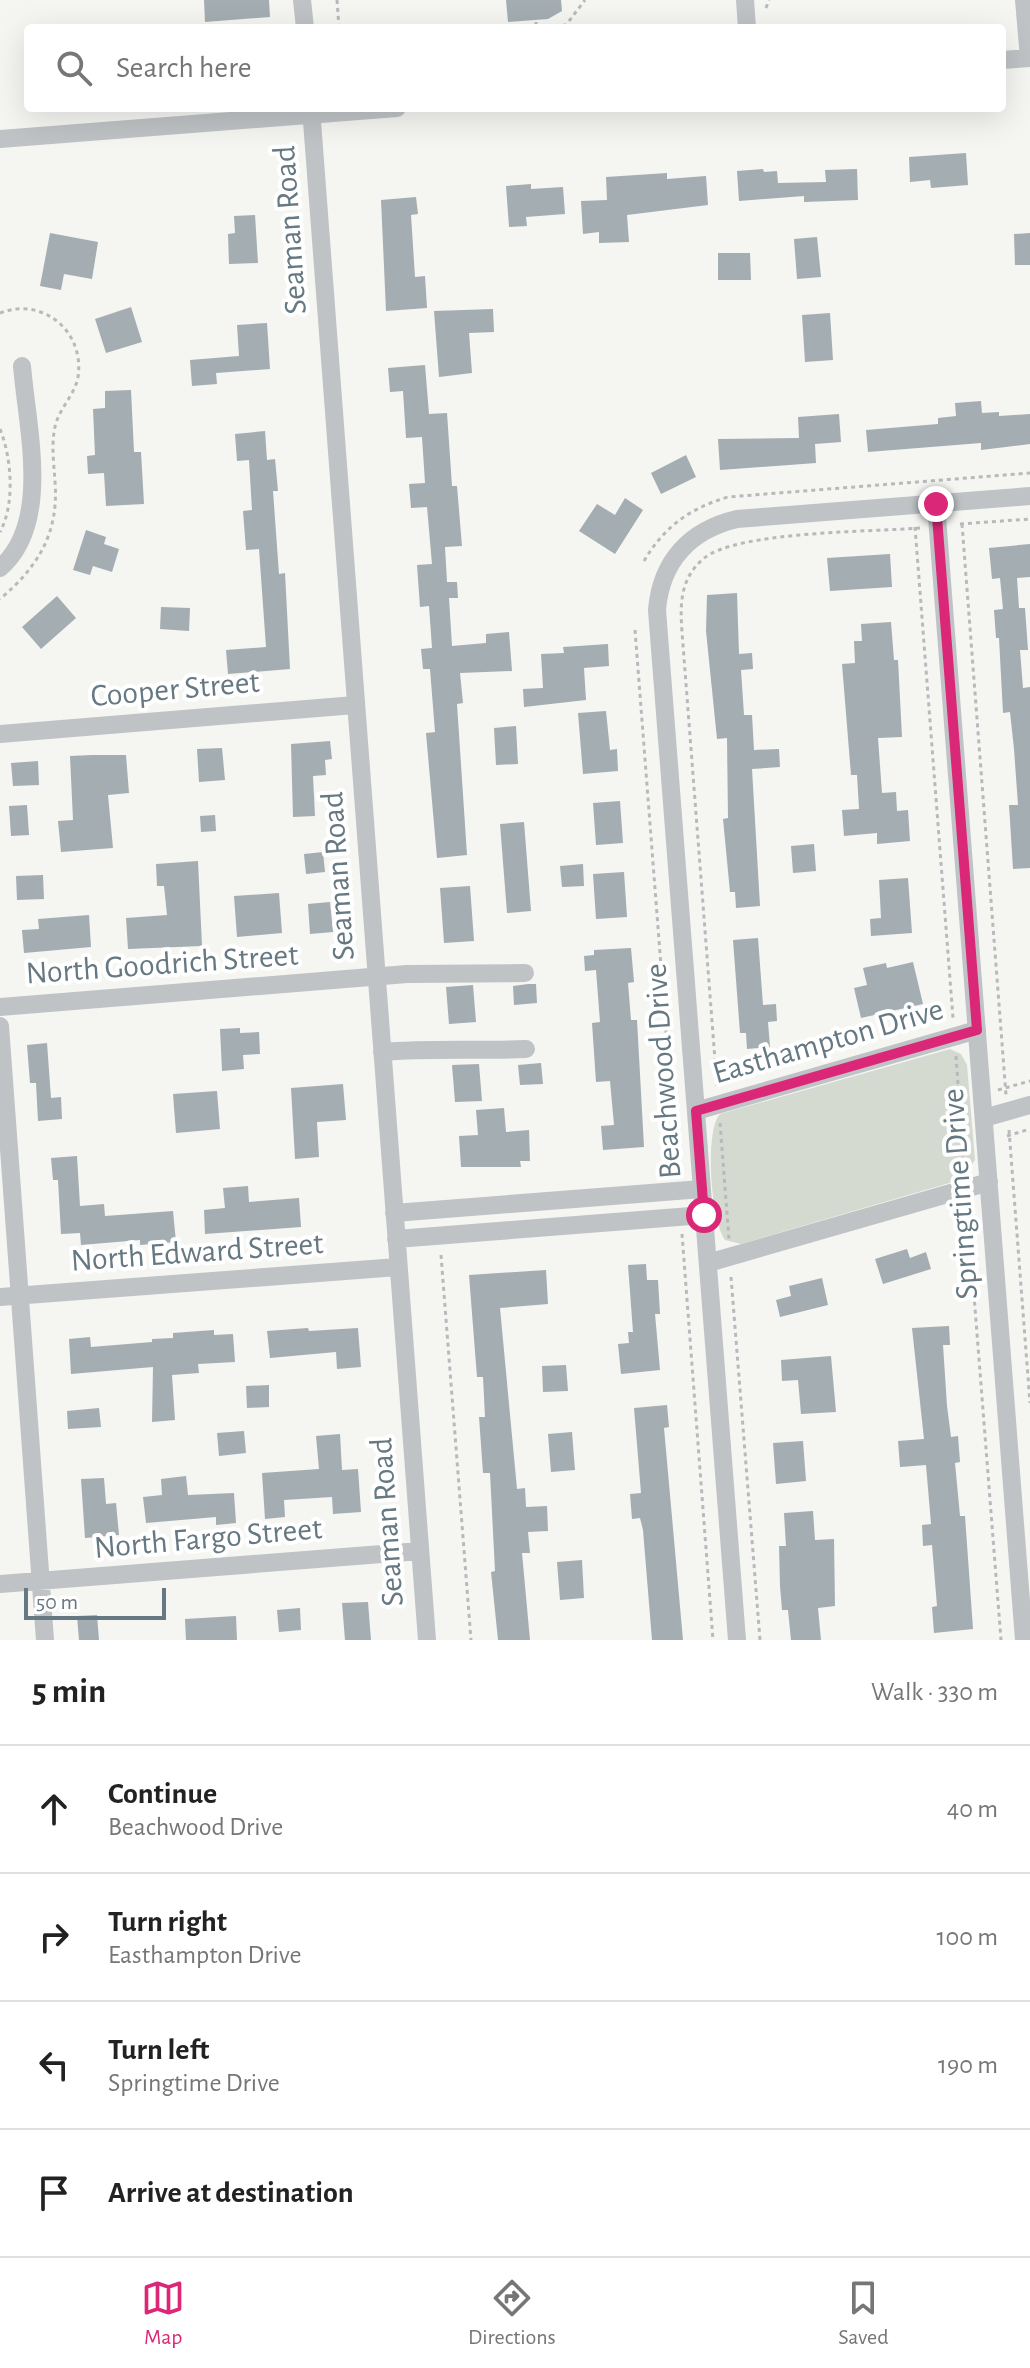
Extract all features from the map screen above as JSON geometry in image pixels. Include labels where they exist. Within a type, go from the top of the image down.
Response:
[{"type":"street","points":[[302,0],[305,24]]},
{"type":"street","points":[[745,0],[747,24]]},
{"type":"street","points":[[1006,60],[1029,58],[1024,0]]},
{"type":"street","points":[[0,139],[300,112]]},
{"type":"street","name":"Seaman Road","points":[[311,112],[427,1640]]},
{"type":"street","points":[[0,568],[21,542],[32,507],[22,366]]},
{"type":"street","points":[[936,504],[1030,496]]},
{"type":"street","name":"Beachwood Drive","points":[[737,1640],[657,610],[662,579],[679,550],[712,525],[737,519],[936,504]]},
{"type":"street","name":"Springtime Drive","points":[[936,504],[1024,1640]]},
{"type":"street","name":"Cooper Street","points":[[0,734],[355,705]]},
{"type":"street","name":"North Goodrich Street","points":[[0,1007],[430,973],[525,973]]},
{"type":"street","points":[[0,1026],[45,1640]]},
{"type":"street","name":"Easthampton Drive","points":[[696,1111],[977,1030]]},
{"type":"street","points":[[382,1052],[455,1047],[477,1051],[526,1049]]},
{"type":"street","points":[[984,1118],[1030,1105]]},
{"type":"street","points":[[708,1263],[989,1182]]},
{"type":"street","points":[[394,1213],[702,1189]]},
{"type":"street","points":[[396,1239],[704,1215]]},
{"type":"street","name":"North Edward Street","points":[[0,1297],[398,1267]]},
{"type":"street","name":"North Fargo Street","points":[[0,1584],[420,1551]]},
{"type":"path","points":[[337,0],[339,24]]},
{"type":"path","points":[[567,24],[585,0]]},
{"type":"path","points":[[766,17],[769,0]]},
{"type":"path","points":[[0,429],[6,452],[10,502],[0,532]]},
{"type":"path","points":[[914,519],[953,1028]]},
{"type":"path","points":[[952,525],[1030,519]]},
{"type":"path","points":[[962,524],[1006,1096]]},
{"type":"path","points":[[717,1094],[680,610],[684,586],[705,557],[733,544],[926,527]]},
{"type":"path","points":[[635,630],[677,1178]]},
{"type":"path","points":[[955,1052],[965,1180]]},
{"type":"path","points":[[998,1090],[1030,1081]]},
{"type":"path","points":[[719,1117],[729,1242]]},
{"type":"path","points":[[1008,1126],[1030,1403]]},
{"type":"path","points":[[1000,1138],[1030,1129]]},
{"type":"path","points":[[967,1203],[1001,1640]]},
{"type":"path","points":[[681,1231],[713,1640]]},
{"type":"path","points":[[441,1255],[471,1640]]},
{"type":"path","points":[[731,1266],[760,1640]]},
{"type":"shaded area","points":[[950,1049],[961,1054],[967,1065],[975,1160],[963,1179],[741,1244],[725,1240],[716,1215],[711,1177],[712,1138],[720,1114]]},
{"type":"building","points":[[204,0],[269,0],[270,17],[205,22]]},
{"type":"building","points":[[506,0],[561,0],[562,11],[548,19],[508,22]]},
{"type":"building","points":[[966,153],[968,185],[931,188],[930,180],[910,182],[909,157]]},
{"type":"building","points":[[763,169],[764,172],[777,171],[778,183],[826,182],[825,170],[857,169],[858,200],[804,202],[804,196],[739,201],[737,171]]},
{"type":"building","points":[[667,173],[667,179],[706,176],[708,205],[627,215],[629,242],[599,243],[599,232],[583,234],[581,201],[607,200],[606,177]]},
{"type":"building","points":[[531,184],[531,189],[563,187],[565,214],[526,217],[527,226],[509,227],[506,186]]},
{"type":"building","points":[[416,197],[418,214],[411,215],[415,277],[425,276],[427,308],[386,311],[381,200]]},
{"type":"building","points":[[255,215],[258,263],[229,264],[228,234],[235,233],[234,216]]},
{"type":"building","points":[[50,233],[98,242],[92,279],[64,274],[61,290],[40,286]]},
{"type":"building","points":[[1030,233],[1030,265],[1015,265],[1014,234]]},
{"type":"building","points":[[817,237],[821,277],[797,279],[794,239]]},
{"type":"building","points":[[718,253],[750,253],[751,280],[718,280]]},
{"type":"building","points":[[131,307],[142,342],[106,353],[95,319]]},
{"type":"building","points":[[493,309],[494,332],[469,333],[472,373],[439,377],[434,311]]},
{"type":"building","points":[[830,313],[833,360],[805,362],[802,315]]},
{"type":"building","points":[[267,323],[270,369],[216,373],[217,384],[192,386],[190,360],[239,356],[237,325]]},
{"type":"building","points":[[425,365],[429,414],[447,413],[452,486],[457,486],[462,546],[445,547],[447,582],[457,582],[458,598],[449,598],[452,646],[486,643],[486,634],[509,632],[512,671],[460,673],[463,703],[457,704],[467,855],[437,858],[426,733],[435,732],[430,669],[423,669],[421,649],[432,648],[429,606],[420,607],[417,565],[432,564],[427,507],[411,508],[409,484],[425,483],[422,437],[406,438],[403,391],[390,392],[388,368]]},
{"type":"building","points":[[131,390],[134,452],[141,452],[144,504],[106,506],[104,473],[88,474],[87,456],[95,455],[93,409],[105,408],[105,391]]},
{"type":"building","points":[[981,401],[982,413],[999,412],[999,416],[1030,414],[1030,444],[981,450],[981,443],[868,452],[866,430],[938,424],[938,418],[956,416],[955,403]]},
{"type":"building","points":[[839,414],[841,442],[815,444],[816,463],[720,470],[718,439],[799,438],[798,417]]},
{"type":"building","points":[[265,431],[267,460],[275,459],[278,491],[273,491],[279,574],[285,573],[290,669],[228,674],[226,650],[266,647],[259,549],[246,550],[243,511],[252,510],[249,460],[237,461],[235,434]]},
{"type":"building","points":[[686,455],[696,477],[661,494],[651,473]]},
{"type":"building","points":[[625,498],[643,510],[615,554],[579,531],[597,504],[615,515]]},
{"type":"building","points":[[86,530],[106,537],[104,544],[119,549],[112,572],[93,566],[90,575],[73,570]]},
{"type":"building","points":[[1030,544],[1030,577],[1017,578],[1019,608],[1025,608],[1028,650],[1020,650],[1023,688],[1030,687],[1030,868],[1013,869],[1009,805],[1018,805],[1014,749],[1010,712],[1003,713],[999,638],[996,638],[994,610],[1003,609],[1000,578],[992,579],[989,548]]},
{"type":"building","points":[[890,554],[892,587],[830,591],[827,558]]},
{"type":"building","points":[[737,593],[739,654],[752,653],[753,669],[741,670],[744,715],[752,715],[754,750],[779,749],[780,767],[752,769],[760,906],[736,908],[735,892],[730,892],[723,819],[728,818],[727,738],[717,739],[706,631],[707,595]]},
{"type":"building","points":[[57,596],[76,618],[41,649],[22,627]]},
{"type":"building","points":[[161,607],[190,608],[189,631],[160,629]]},
{"type":"building","points":[[891,622],[894,660],[898,660],[902,737],[878,738],[882,793],[896,792],[897,811],[908,810],[910,841],[877,844],[877,833],[844,836],[842,810],[859,809],[857,775],[851,775],[842,664],[855,663],[854,641],[862,641],[861,624]]},
{"type":"building","points":[[608,644],[609,666],[584,668],[586,700],[524,707],[523,689],[543,688],[541,654],[564,653],[563,647]]},
{"type":"building","points":[[606,711],[610,750],[617,749],[618,771],[583,774],[578,713]]},
{"type":"building","points":[[516,726],[518,764],[496,765],[494,728]]},
{"type":"building","points":[[330,741],[332,759],[325,760],[326,775],[313,776],[315,816],[293,817],[291,744]]},
{"type":"building","points":[[222,748],[225,780],[199,782],[197,749]]},
{"type":"building","points":[[126,755],[129,793],[108,795],[113,848],[61,852],[58,821],[73,820],[70,756]]},
{"type":"building","points":[[38,761],[39,785],[13,786],[11,763]]},
{"type":"building","points":[[620,801],[623,843],[596,845],[593,803]]},
{"type":"building","points":[[27,805],[29,835],[11,836],[9,806]]},
{"type":"building","points":[[215,815],[216,831],[201,832],[200,816]]},
{"type":"building","points":[[524,822],[531,911],[507,913],[500,824]]},
{"type":"building","points":[[814,844],[816,871],[793,873],[791,846]]},
{"type":"building","points":[[323,852],[325,872],[306,874],[304,854]]},
{"type":"building","points":[[198,861],[202,946],[128,949],[126,918],[167,915],[164,886],[157,886],[156,864]]},
{"type":"building","points":[[583,864],[584,886],[562,887],[560,866]]},
{"type":"building","points":[[624,872],[627,917],[596,919],[593,874]]},
{"type":"building","points":[[43,875],[44,899],[17,900],[16,876]]},
{"type":"building","points":[[908,878],[912,933],[871,936],[870,919],[881,918],[879,880]]},
{"type":"building","points":[[470,886],[474,941],[444,943],[440,888]]},
{"type":"building","points":[[279,893],[282,933],[237,937],[234,896]]},
{"type":"building","points":[[330,902],[333,932],[310,934],[308,904]]},
{"type":"building","points":[[89,915],[91,947],[24,953],[22,930],[39,929],[38,919]]},
{"type":"building","points":[[758,938],[763,1005],[776,1004],[777,1021],[768,1022],[770,1047],[747,1049],[746,1033],[740,1033],[733,940]]},
{"type":"building","points":[[631,948],[634,982],[628,983],[631,1020],[637,1020],[644,1147],[603,1150],[601,1126],[614,1125],[610,1081],[596,1082],[592,1023],[600,1022],[596,970],[585,971],[584,956],[594,955],[594,950]]},
{"type":"building","points":[[913,962],[923,1004],[861,1018],[854,988],[867,985],[863,968],[886,963],[887,968]]},
{"type":"building","points":[[536,984],[537,1003],[514,1005],[513,986]]},
{"type":"building","points":[[473,985],[476,1022],[449,1024],[446,987]]},
{"type":"building","points":[[240,1028],[240,1033],[259,1032],[260,1054],[243,1055],[244,1069],[222,1071],[220,1029]]},
{"type":"building","points":[[47,1043],[51,1098],[61,1097],[62,1119],[38,1121],[36,1083],[30,1083],[27,1045]]},
{"type":"building","points":[[541,1063],[543,1084],[520,1085],[518,1065]]},
{"type":"building","points":[[479,1064],[482,1101],[455,1102],[452,1065]]},
{"type":"building","points":[[343,1084],[346,1120],[317,1122],[319,1157],[295,1159],[291,1088]]},
{"type":"building","points":[[217,1091],[220,1129],[176,1133],[173,1094]]},
{"type":"building","points":[[504,1108],[506,1132],[529,1130],[530,1161],[520,1161],[521,1167],[461,1167],[459,1136],[478,1135],[476,1110]]},
{"type":"building","points":[[77,1156],[80,1206],[104,1204],[105,1216],[173,1211],[176,1242],[140,1245],[140,1240],[81,1245],[80,1233],[61,1234],[58,1180],[53,1180],[51,1158]]},
{"type":"building","points":[[248,1186],[249,1202],[299,1198],[301,1227],[205,1234],[204,1210],[225,1208],[223,1188]]},
{"type":"building","points":[[907,1249],[910,1258],[926,1252],[931,1269],[883,1284],[875,1259]]},
{"type":"building","points":[[646,1264],[647,1280],[658,1280],[660,1314],[655,1314],[660,1370],[621,1374],[618,1344],[629,1343],[628,1332],[633,1332],[628,1265]]},
{"type":"building","points":[[546,1270],[548,1304],[500,1308],[517,1489],[525,1488],[526,1507],[547,1506],[548,1531],[528,1532],[530,1553],[522,1553],[530,1640],[498,1640],[491,1572],[495,1571],[490,1473],[483,1473],[479,1417],[485,1417],[483,1377],[477,1377],[469,1275]]},
{"type":"building","points":[[822,1278],[828,1305],[780,1317],[776,1300],[791,1296],[789,1286]]},
{"type":"building","points":[[949,1326],[950,1345],[943,1345],[947,1406],[951,1437],[958,1436],[960,1462],[955,1463],[960,1516],[965,1516],[973,1629],[934,1633],[932,1607],[937,1606],[932,1545],[923,1546],[922,1525],[931,1524],[926,1465],[900,1467],[898,1441],[924,1439],[912,1328]]},
{"type":"building","points":[[308,1328],[309,1331],[358,1328],[361,1367],[337,1369],[336,1352],[270,1358],[267,1331]]},
{"type":"building","points":[[214,1330],[214,1335],[233,1334],[235,1362],[198,1364],[199,1373],[172,1375],[175,1420],[152,1422],[153,1367],[71,1374],[69,1339],[90,1337],[91,1347],[152,1342],[152,1339],[173,1338],[173,1333]]},
{"type":"building","points":[[831,1356],[836,1412],[801,1414],[798,1380],[782,1381],[781,1360]]},
{"type":"building","points":[[566,1365],[568,1391],[543,1392],[542,1366]]},
{"type":"building","points":[[269,1385],[269,1407],[247,1408],[246,1386]]},
{"type":"building","points":[[667,1405],[669,1427],[664,1428],[683,1640],[652,1640],[643,1530],[640,1518],[632,1519],[630,1494],[641,1493],[634,1408]]},
{"type":"building","points":[[99,1408],[101,1427],[68,1429],[67,1411]]},
{"type":"building","points":[[244,1431],[246,1453],[219,1456],[217,1433]]},
{"type":"building","points":[[572,1432],[575,1470],[551,1472],[548,1434]]},
{"type":"building","points":[[340,1434],[342,1470],[358,1469],[361,1512],[333,1514],[332,1497],[284,1500],[285,1517],[265,1519],[262,1473],[319,1469],[316,1436]]},
{"type":"building","points":[[803,1441],[806,1481],[776,1484],[773,1443]]},
{"type":"building","points":[[186,1476],[188,1495],[234,1493],[236,1523],[216,1525],[216,1517],[146,1523],[143,1497],[162,1495],[161,1479]]},
{"type":"building","points":[[104,1478],[106,1504],[116,1503],[119,1535],[85,1538],[81,1479]]},
{"type":"building","points":[[813,1511],[815,1540],[834,1539],[835,1606],[818,1608],[821,1640],[791,1640],[788,1610],[782,1610],[780,1586],[779,1546],[786,1546],[784,1513]]},
{"type":"building","points":[[582,1560],[584,1598],[560,1600],[557,1562]]},
{"type":"building","points":[[368,1602],[371,1640],[345,1640],[342,1603]]},
{"type":"building","points":[[300,1608],[301,1630],[279,1632],[277,1610]]},
{"type":"building","points":[[97,1615],[99,1640],[79,1640],[77,1616]]},
{"type":"building","points":[[236,1616],[237,1640],[186,1640],[185,1619]]},
{"type":"route","points":[[704,1215],[696,1111],[977,1030],[936,504]]}]
